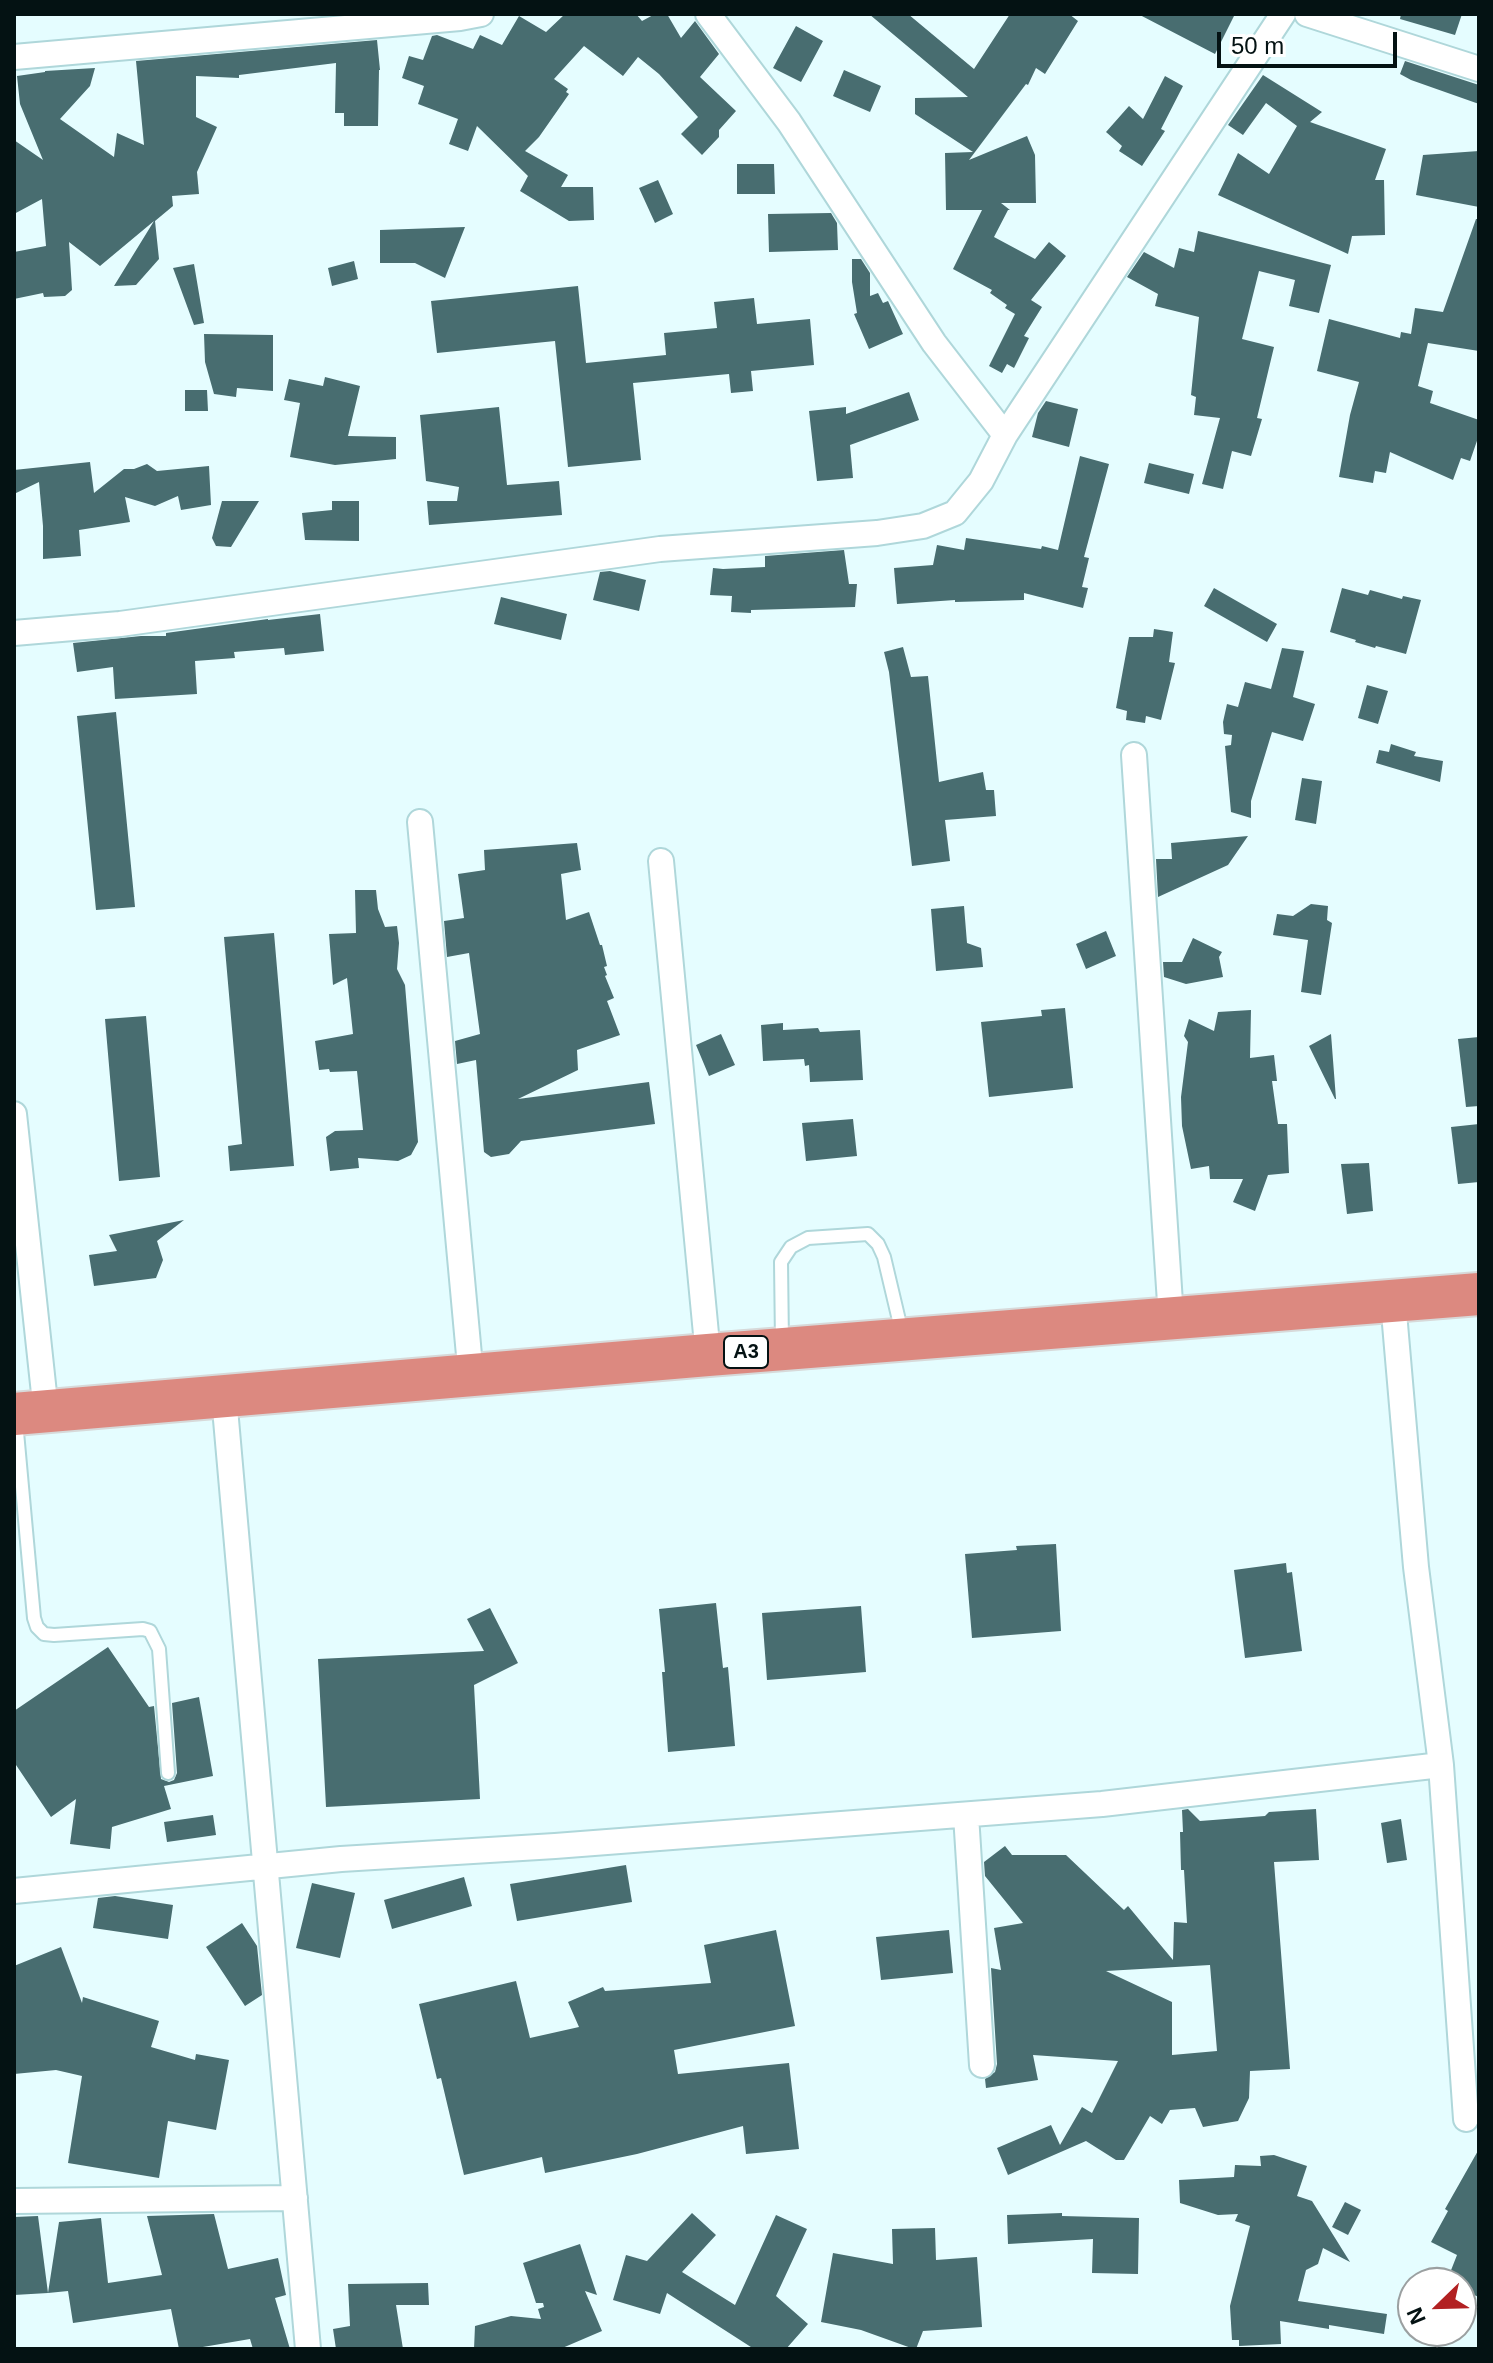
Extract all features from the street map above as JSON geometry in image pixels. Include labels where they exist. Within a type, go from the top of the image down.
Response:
[{"type":"highway","name":"A3","points":[[25,1413],[1479,1294]]},
{"type":"street","points":[[14,57],[481,14]]},
{"type":"street","points":[[708,14],[789,122],[934,343],[1005,435]]},
{"type":"street","points":[[14,633],[120,624],[660,549],[877,533],[923,526],[955,513],[981,481],[1005,435],[1283,14]]},
{"type":"street","points":[[1307,14],[1479,69]]},
{"type":"street","points":[[1134,755],[1171,1318]]},
{"type":"street","points":[[420,822],[471,1377]]},
{"type":"street","points":[[661,861],[708,1355]]},
{"type":"street","points":[[14,1114],[25,1413]]},
{"type":"street","points":[[1393,1301],[1416,1567],[1441,1765],[1466,2119]]},
{"type":"street","points":[[224,1397],[308,2349]]},
{"type":"street","points":[[14,1891],[341,1859],[555,1846],[1102,1804],[1441,1765]]},
{"type":"street","points":[[966,1815],[982,2065]]},
{"type":"street","points":[[14,2201],[295,2198]]},
{"type":"lane","points":[[782,1349],[781,1262],[791,1247],[808,1238],[868,1234],[878,1244],[904,1340]]},
{"type":"lane","points":[[25,1413],[37,1627],[44,1634],[54,1635],[150,1631],[159,1649],[168,1773]]},
{"type":"building","points":[[565,14],[636,14],[642,21],[655,14],[667,14],[681,38],[695,21],[719,54],[700,77],[736,111],[719,130],[719,137],[702,155],[681,134],[698,117],[659,74],[638,57],[623,76],[584,46],[554,79],[568,89],[566,92],[569,94],[539,137],[525,151],[568,175],[561,187],[593,187],[594,220],[569,221],[520,191],[528,176],[477,126],[468,151],[449,144],[458,119],[418,104],[424,86],[402,78],[409,56],[423,60],[432,36],[437,35],[473,49],[480,35],[502,45],[519,16],[546,32]]},
{"type":"building","points":[[869,14],[908,14],[974,69],[1010,14],[1069,14],[1078,21],[1045,74],[1036,68],[1028,85],[969,160],[1027,136],[1035,155],[1036,203],[1001,203],[1010,210],[994,237],[1035,259],[1049,242],[1066,256],[1031,300],[1042,307],[1024,336],[1029,338],[1014,368],[1007,364],[1002,373],[989,366],[1015,314],[990,293],[992,290],[953,269],[982,210],[946,210],[945,153],[973,152],[915,114],[915,98],[968,97]]},
{"type":"building","points":[[1138,14],[1235,14],[1215,54]]},
{"type":"building","points":[[1401,14],[1462,14],[1455,35],[1400,19]]},
{"type":"building","points":[[796,26],[823,41],[801,82],[773,68]]},
{"type":"building","points":[[377,40],[380,70],[378,126],[344,126],[344,113],[335,113],[336,63],[239,75],[239,78],[196,76],[196,117],[217,127],[197,172],[199,194],[172,196],[173,206],[155,221],[159,259],[136,285],[114,286],[154,221],[100,266],[69,242],[72,290],[65,296],[44,297],[43,293],[14,299],[14,252],[46,246],[42,199],[14,214],[14,140],[43,160],[20,104],[17,76],[95,68],[90,86],[60,119],[114,157],[117,133],[144,145],[136,61]]},
{"type":"building","points":[[1405,61],[1479,85],[1479,104],[1400,74]]},
{"type":"building","points":[[844,70],[881,86],[870,112],[833,96]]},
{"type":"building","points":[[1263,75],[1322,112],[1310,122],[1386,149],[1375,180],[1384,180],[1385,235],[1352,236],[1348,254],[1218,195],[1238,153],[1269,174],[1297,126],[1266,103],[1243,135],[1228,125]]},
{"type":"building","points":[[1165,76],[1183,86],[1161,129],[1165,131],[1142,166],[1119,151],[1122,146],[1106,132],[1129,106],[1143,119]]},
{"type":"building","points":[[1479,151],[1479,207],[1416,195],[1423,155]]},
{"type":"building","points":[[737,164],[774,164],[775,194],[737,194]]},
{"type":"building","points":[[658,180],[673,214],[655,223],[639,188]]},
{"type":"building","points":[[831,213],[837,223],[838,250],[769,252],[768,214]]},
{"type":"building","points":[[1476,219],[1479,219],[1479,351],[1428,343],[1418,386],[1433,391],[1430,403],[1479,420],[1479,435],[1470,461],[1461,458],[1453,480],[1390,452],[1386,473],[1375,471],[1373,483],[1339,477],[1359,382],[1317,371],[1329,319],[1400,338],[1401,332],[1411,334],[1415,308],[1443,312]]},
{"type":"building","points":[[465,227],[445,278],[415,263],[380,263],[380,230]]},
{"type":"building","points":[[1198,231],[1331,265],[1319,313],[1289,306],[1295,280],[1259,271],[1242,339],[1274,347],[1257,418],[1262,419],[1251,456],[1232,451],[1223,489],[1202,484],[1220,418],[1194,415],[1196,397],[1191,395],[1199,317],[1155,306],[1158,294],[1127,277],[1144,252],[1174,268],[1179,248],[1194,252]]},
{"type":"building","points":[[852,259],[861,259],[870,273],[870,296],[878,293],[883,303],[888,301],[903,334],[869,349],[854,314],[857,313]]},
{"type":"building","points":[[354,261],[358,279],[332,286],[328,268]]},
{"type":"building","points":[[194,264],[204,323],[194,325],[173,268]]},
{"type":"building","points":[[578,286],[586,363],[666,355],[664,333],[717,328],[714,302],[754,298],[757,324],[810,319],[814,365],[751,371],[753,391],[731,393],[729,374],[633,383],[641,460],[568,467],[555,341],[437,353],[431,301]]},
{"type":"building","points":[[204,334],[273,335],[273,391],[237,388],[236,397],[214,394],[205,362]]},
{"type":"building","points":[[325,377],[360,386],[348,436],[396,437],[396,459],[335,465],[290,457],[300,403],[284,400],[289,379],[323,386]]},
{"type":"building","points":[[185,390],[207,390],[208,411],[185,411]]},
{"type":"building","points":[[909,392],[919,420],[850,445],[853,478],[817,481],[809,411],[846,407],[846,414]]},
{"type":"building","points":[[1046,401],[1078,409],[1069,447],[1032,437],[1038,413]]},
{"type":"building","points":[[499,407],[507,485],[559,481],[562,515],[429,525],[427,501],[457,501],[459,487],[426,481],[420,415]]},
{"type":"building","points":[[1080,456],[1109,464],[1084,557],[1089,558],[1082,587],[1088,588],[1083,608],[1024,593],[1024,600],[897,604],[894,568],[933,565],[937,545],[964,550],[966,538],[1058,550]]},
{"type":"building","points":[[90,462],[94,493],[124,469],[147,464],[157,471],[209,466],[211,505],[181,510],[178,496],[155,506],[125,497],[130,522],[79,530],[81,556],[43,559],[39,482],[14,494],[14,470]]},
{"type":"building","points":[[1149,463],[1194,474],[1189,494],[1144,483]]},
{"type":"building","points":[[222,501],[259,501],[231,547],[216,546],[212,538]]},
{"type":"building","points":[[332,501],[359,501],[359,541],[305,540],[302,513],[332,510]]},
{"type":"building","points":[[844,550],[849,584],[857,584],[855,607],[731,612],[732,596],[710,595],[713,568],[765,567],[765,556]]},
{"type":"building","points":[[610,571],[646,580],[639,611],[593,600],[600,572]]},
{"type":"building","points":[[1214,588],[1277,624],[1267,642],[1204,606]]},
{"type":"building","points":[[1342,588],[1368,595],[1370,590],[1402,599],[1403,596],[1421,600],[1406,654],[1375,648],[1330,632]]},
{"type":"building","points":[[501,597],[567,614],[561,640],[494,624]]},
{"type":"building","points":[[320,614],[324,651],[285,655],[284,648],[234,652],[235,658],[195,661],[197,694],[115,699],[113,667],[77,672],[73,643],[166,636],[166,633]]},
{"type":"building","points":[[1154,629],[1173,632],[1169,662],[1175,663],[1161,720],[1146,716],[1145,723],[1126,720],[1127,711],[1116,708],[1129,637],[1153,637]]},
{"type":"building","points":[[903,647],[911,677],[928,676],[939,782],[983,772],[986,790],[994,790],[996,816],[945,820],[950,861],[912,866],[884,652]]},
{"type":"building","points":[[1282,648],[1304,651],[1293,697],[1315,704],[1303,741],[1272,732],[1251,801],[1251,818],[1231,812],[1225,746],[1231,745],[1232,735],[1224,734],[1223,722],[1227,704],[1238,707],[1245,682],[1271,689]]},
{"type":"building","points":[[1367,685],[1388,691],[1378,724],[1358,718]]},
{"type":"building","points":[[116,712],[135,907],[96,910],[77,716]]},
{"type":"building","points":[[1391,744],[1416,752],[1414,756],[1443,761],[1440,782],[1376,763],[1379,750],[1389,752]]},
{"type":"building","points":[[1302,778],[1322,781],[1316,824],[1295,820]]},
{"type":"building","points":[[1248,836],[1228,865],[1158,897],[1156,859],[1172,859],[1171,843]]},
{"type":"building","points":[[577,843],[581,870],[561,874],[566,920],[589,912],[602,945],[607,966],[604,967],[605,976],[614,998],[607,1001],[620,1035],[577,1050],[578,1070],[518,1099],[649,1082],[655,1124],[521,1141],[509,1154],[491,1157],[484,1152],[476,1060],[457,1064],[455,1041],[480,1034],[469,953],[447,957],[444,921],[464,918],[458,874],[485,870],[484,850]]},
{"type":"building","points":[[355,890],[376,890],[378,909],[385,927],[397,926],[397,969],[405,985],[418,1142],[411,1155],[398,1161],[358,1158],[359,1168],[330,1171],[326,1137],[335,1131],[363,1130],[357,1071],[319,1070],[315,1041],[353,1034],[347,978],[333,985],[329,934],[356,933]]},
{"type":"building","points":[[1311,904],[1328,906],[1327,920],[1332,923],[1321,995],[1301,992],[1308,940],[1273,935],[1277,914],[1293,916]]},
{"type":"building","points":[[964,906],[967,943],[981,948],[983,967],[936,971],[931,909]]},
{"type":"building","points":[[1106,931],[1116,956],[1086,969],[1076,944]]},
{"type":"building","points":[[274,933],[294,1166],[230,1171],[228,1146],[242,1144],[224,937]]},
{"type":"building","points":[[1193,938],[1222,952],[1219,957],[1223,977],[1186,984],[1164,977],[1163,962],[1182,962]]},
{"type":"building","points":[[1065,1008],[1073,1088],[989,1097],[981,1022],[1042,1016],[1041,1010]]},
{"type":"building","points":[[1251,1010],[1250,1058],[1274,1055],[1277,1081],[1272,1081],[1278,1124],[1287,1124],[1289,1173],[1268,1175],[1255,1211],[1233,1202],[1243,1179],[1210,1179],[1209,1166],[1191,1169],[1182,1126],[1181,1097],[1188,1042],[1184,1036],[1189,1019],[1214,1031],[1218,1012]]},
{"type":"building","points":[[146,1016],[160,1177],[119,1181],[105,1019]]},
{"type":"building","points":[[783,1023],[783,1030],[860,1030],[863,1080],[810,1082],[809,1065],[805,1066],[804,1059],[763,1061],[761,1025]]},
{"type":"building","points":[[721,1034],[735,1065],[709,1076],[696,1045]]},
{"type":"building","points":[[1331,1034],[1336,1099],[1309,1046]]},
{"type":"building","points":[[1479,1037],[1479,1106],[1466,1107],[1458,1039]]},
{"type":"building","points":[[853,1119],[857,1156],[806,1161],[802,1123]]},
{"type":"building","points":[[1479,1124],[1479,1182],[1458,1184],[1451,1127]]},
{"type":"building","points":[[1369,1163],[1373,1211],[1347,1214],[1341,1164]]},
{"type":"building","points":[[184,1220],[157,1241],[163,1260],[156,1278],[94,1286],[89,1255],[117,1251],[109,1235]]},
{"type":"building","points":[[1056,1544],[1061,1631],[972,1638],[965,1554]]},
{"type":"building","points":[[1286,1563],[1287,1573],[1292,1572],[1302,1651],[1245,1658],[1234,1570]]},
{"type":"building","points":[[716,1603],[723,1668],[728,1667],[735,1746],[668,1752],[659,1609]]},
{"type":"building","points":[[861,1606],[866,1672],[767,1680],[762,1613]]},
{"type":"building","points":[[490,1608],[518,1663],[474,1685],[480,1799],[326,1807],[318,1659],[484,1651],[467,1619]]},
{"type":"building","points":[[108,1647],[149,1707],[154,1706],[161,1779],[169,1782],[174,1780],[177,1773],[172,1703],[199,1697],[213,1776],[164,1786],[171,1809],[112,1827],[110,1849],[70,1844],[76,1799],[51,1817],[14,1762],[14,1711]]},
{"type":"building","points":[[1188,1809],[1200,1821],[1316,1809],[1319,1860],[1274,1862],[1290,2069],[1250,2071],[1249,2098],[1238,2121],[1203,2127],[1195,2108],[1170,2110],[1162,2124],[1150,2116],[1124,2160],[1116,2160],[1086,2141],[1008,2175],[997,2148],[1051,2125],[1060,2145],[1082,2107],[1092,2113],[1118,2061],[1033,2055],[1038,2080],[986,2088],[985,2079],[995,2072],[997,2064],[991,1968],[1001,1970],[994,1928],[1023,1923],[985,1876],[984,1862],[1005,1846],[1012,1855],[1066,1855],[1124,1910],[1128,1906],[1173,1960],[1174,1922],[1187,1923],[1184,1870],[1181,1870],[1182,1810]],"holes":[[[1210,1965],[1217,2051],[1172,2055],[1172,2002],[1106,1971]]]},
{"type":"building","points":[[213,1815],[216,1835],[167,1842],[164,1822]]},
{"type":"building","points":[[1401,1819],[1407,1860],[1387,1863],[1381,1823]]},
{"type":"building","points":[[626,1865],[632,1902],[517,1921],[510,1884]]},
{"type":"building","points":[[464,1877],[472,1906],[392,1929],[384,1900]]},
{"type":"building","points":[[312,1883],[355,1893],[340,1958],[296,1948]]},
{"type":"building","points":[[115,1896],[173,1905],[168,1939],[93,1928],[98,1898]]},
{"type":"building","points":[[242,1923],[257,1946],[262,1995],[245,2006],[206,1947]]},
{"type":"building","points":[[776,1930],[795,2026],[674,2050],[678,2074],[789,2063],[799,2149],[746,2154],[743,2126],[637,2154],[545,2173],[542,2157],[464,2175],[441,2078],[437,2079],[419,2004],[516,1981],[530,2038],[579,2027],[568,2002],[603,1987],[605,1991],[711,1983],[704,1945]]},
{"type":"building","points":[[949,1930],[953,1973],[881,1980],[876,1937]]},
{"type":"building","points":[[61,1947],[82,2003],[83,1997],[159,2021],[151,2047],[195,2060],[196,2054],[229,2060],[216,2130],[168,2121],[159,2178],[68,2163],[82,2076],[56,2070],[14,2074],[14,1966]]},
{"type":"building","points":[[1479,2149],[1479,2297],[1477,2267],[1452,2267],[1457,2255],[1431,2242],[1448,2211],[1445,2209]]},
{"type":"building","points":[[1274,2155],[1307,2166],[1297,2196],[1312,2201],[1350,2262],[1323,2248],[1318,2264],[1306,2270],[1298,2301],[1387,2314],[1384,2334],[1280,2321],[1281,2344],[1239,2346],[1239,2340],[1232,2340],[1230,2306],[1250,2226],[1235,2221],[1238,2214],[1218,2215],[1180,2203],[1179,2180],[1234,2177],[1235,2165],[1261,2166],[1260,2156]]},
{"type":"building","points":[[1345,2202],[1361,2210],[1348,2235],[1332,2227]]},
{"type":"building","points":[[692,2213],[716,2235],[682,2272],[735,2305],[776,2215],[807,2229],[776,2296],[808,2324],[786,2349],[754,2349],[667,2293],[660,2314],[613,2300],[626,2255],[647,2261]]},
{"type":"building","points":[[1062,2213],[1062,2216],[1139,2218],[1138,2274],[1092,2273],[1093,2239],[1008,2244],[1007,2215]]},
{"type":"building","points":[[214,2214],[228,2269],[278,2258],[286,2295],[275,2298],[290,2349],[253,2349],[250,2339],[179,2349],[171,2309],[73,2323],[68,2291],[48,2293],[59,2222],[101,2218],[108,2283],[162,2275],[147,2216]]},
{"type":"building","points":[[38,2216],[48,2293],[14,2295],[14,2217]]},
{"type":"building","points":[[935,2228],[936,2260],[977,2257],[982,2327],[923,2331],[914,2349],[861,2330],[821,2322],[833,2253],[893,2264],[892,2229]]},
{"type":"building","points":[[580,2244],[597,2295],[585,2291],[602,2331],[560,2349],[474,2349],[475,2326],[511,2316],[541,2319],[538,2309],[544,2307],[543,2303],[536,2303],[523,2263]]},
{"type":"building","points":[[428,2283],[429,2305],[396,2305],[403,2349],[336,2349],[333,2329],[350,2326],[348,2284]]}]
